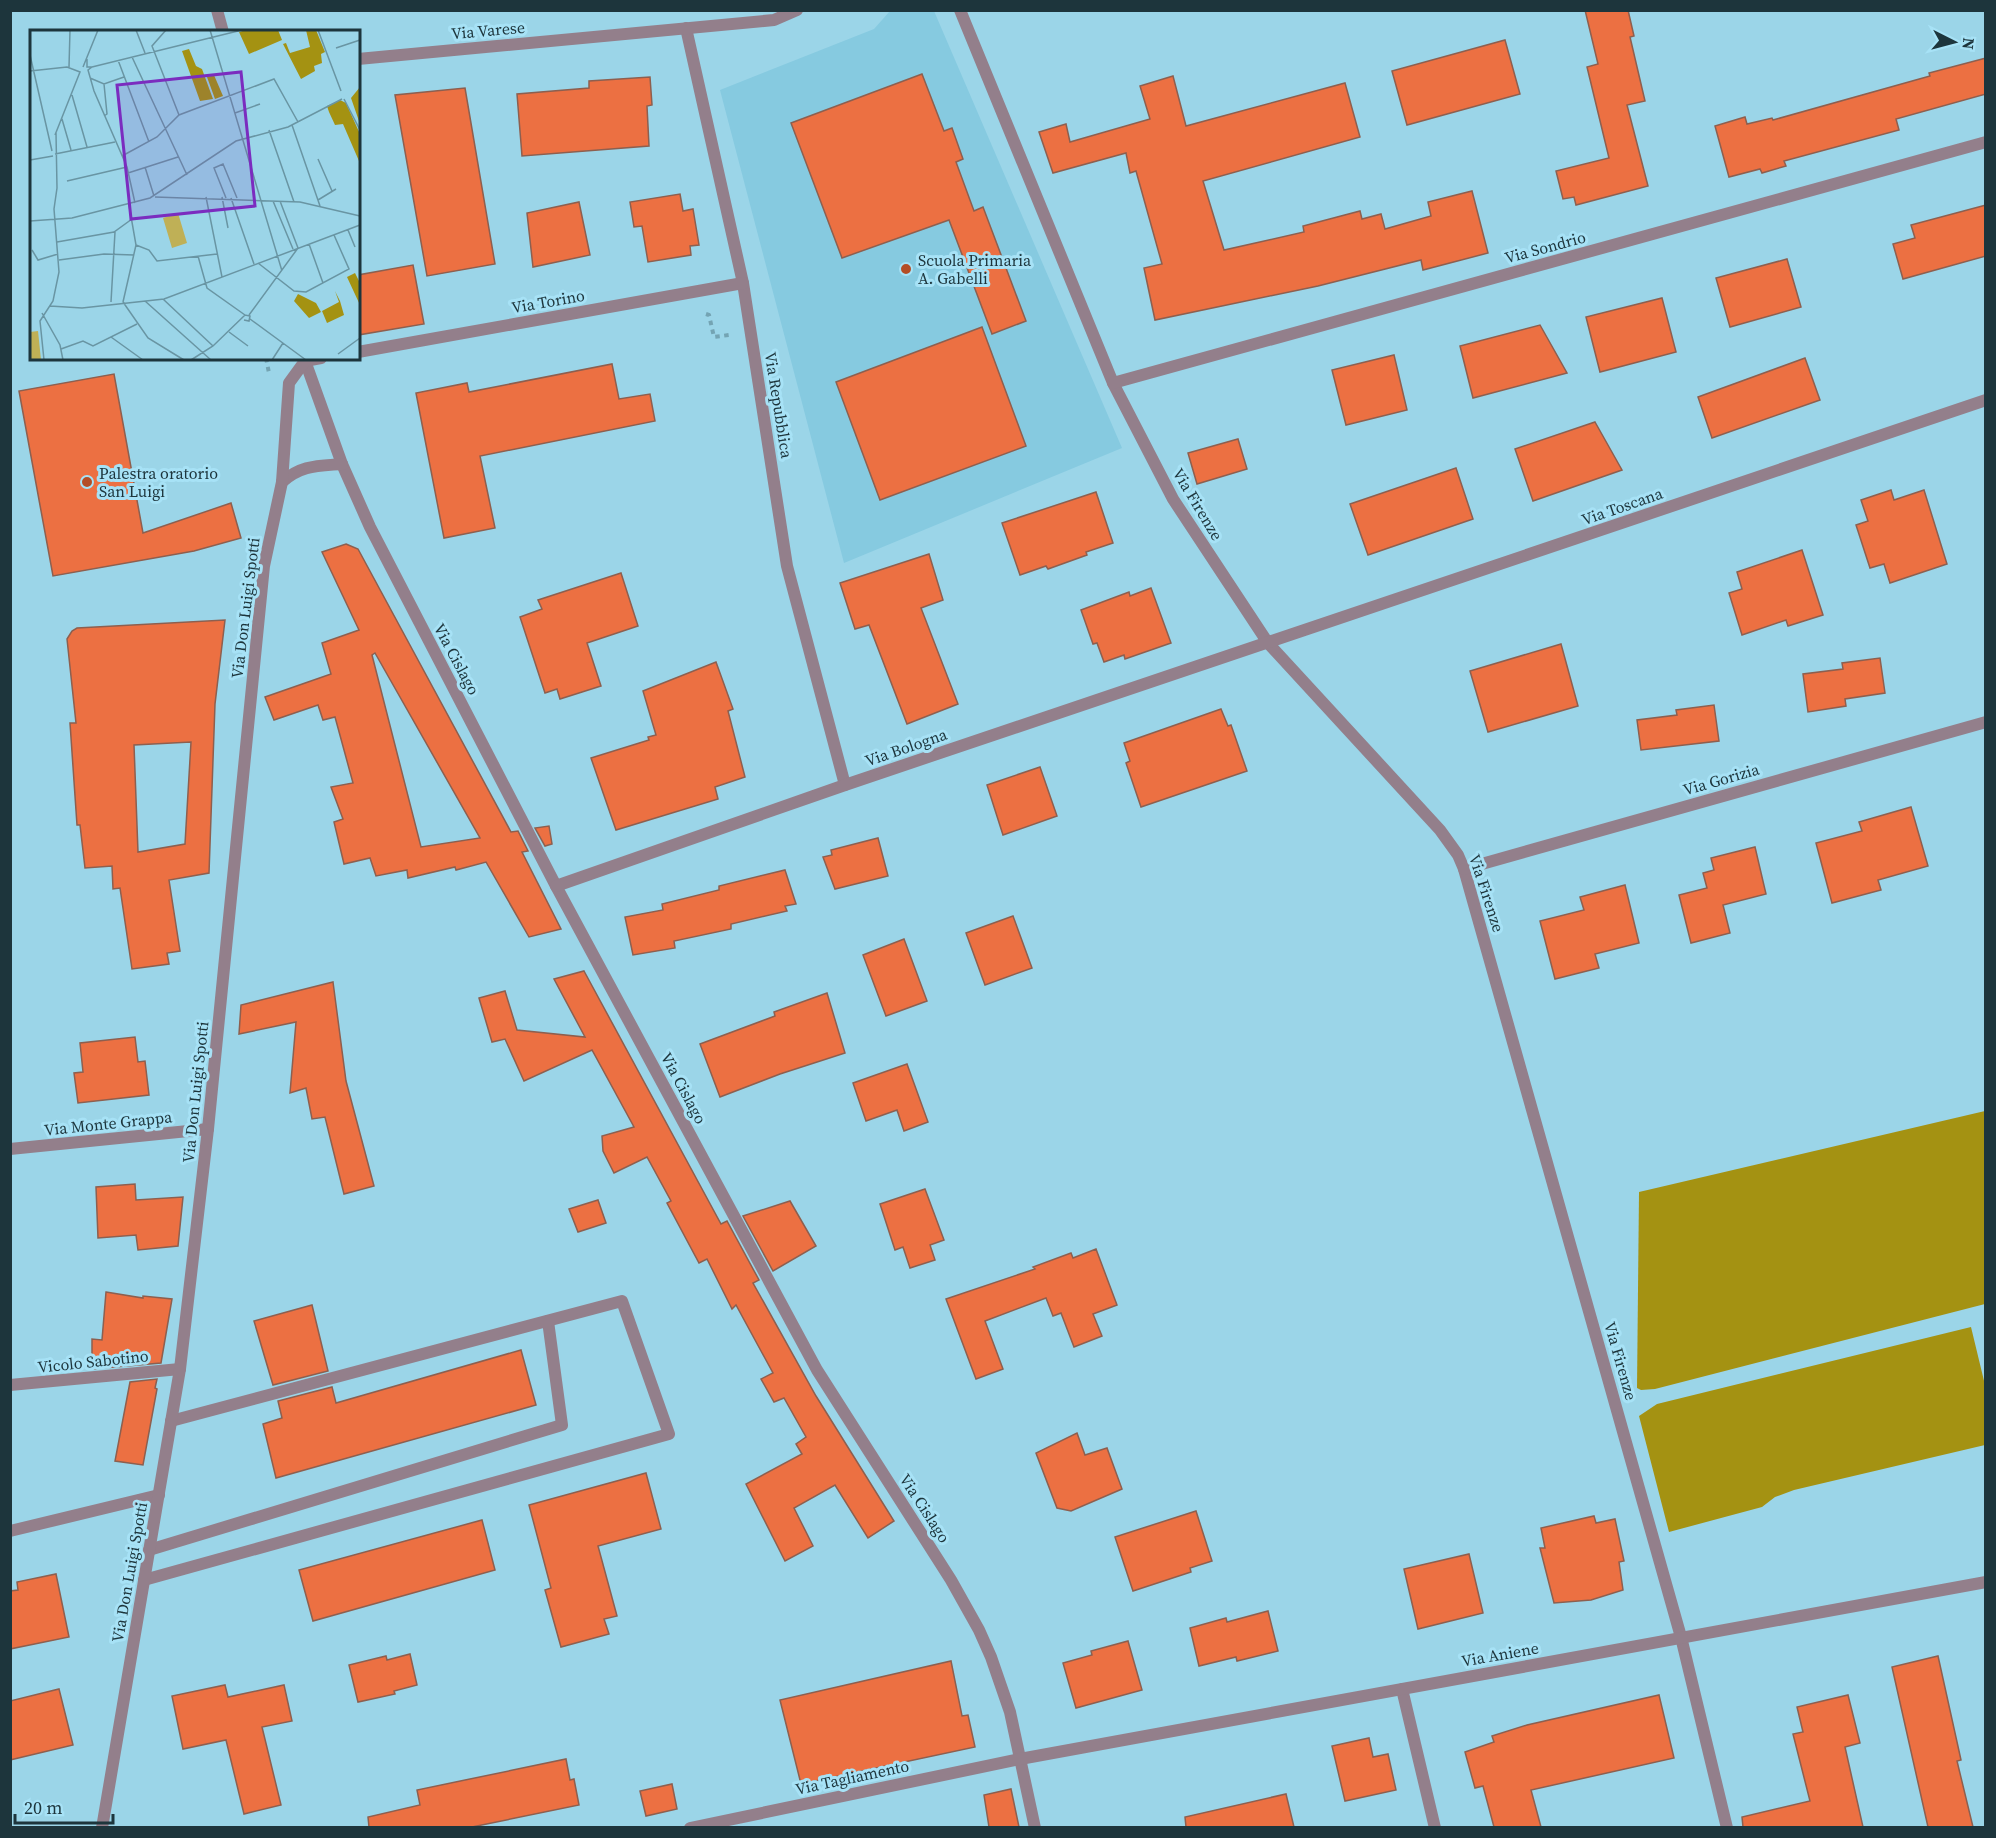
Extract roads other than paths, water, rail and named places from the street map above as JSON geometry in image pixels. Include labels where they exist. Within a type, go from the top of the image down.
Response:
[{"type":"street","points":[[217,10],[222,30]]},
{"type":"street","name":"Via Varese","points":[[360,58],[686,27],[797,10]]},
{"type":"street","name":"Via Firenze","points":[[960,10],[1113,383],[1173,498],[1268,643],[1440,830],[1458,855],[1464,869],[1681,1637],[1727,1827]]},
{"type":"street","name":"Via Repubblica","points":[[686,27],[743,283],[787,566],[845,785]]},
{"type":"street","name":"Via Sondrio","points":[[1113,383],[1986,142]]},
{"type":"street","name":"Via Torino","points":[[360,352],[743,283]]},
{"type":"street","name":"Via Cislago","points":[[305,360],[342,464],[370,527],[556,886],[817,1371],[966,1604],[1001,1684],[1035,1827]]},
{"type":"street","name":"Via Don Luigi Spotti","points":[[102,1827],[180,1369],[208,1129],[264,566],[282,482],[289,383],[305,360]]},
{"type":"street","name":"Via Toscana","points":[[1268,643],[1986,400]]},
{"type":"street","points":[[282,482],[293,472],[305,468],[342,464]]},
{"type":"street","name":"Via Bologna","points":[[556,886],[845,785],[1268,643]]},
{"type":"street","name":"Via Gorizia","points":[[1464,869],[1986,722]]},
{"type":"street","name":"Via Monte Grappa","points":[[10,1149],[208,1129]]},
{"type":"street","points":[[144,1581],[669,1434],[622,1301],[171,1421]]},
{"type":"street","points":[[149,1550],[562,1425],[548,1321]]},
{"type":"street","name":"Vicolo Sabotino","points":[[10,1385],[180,1369]]},
{"type":"street","points":[[10,1531],[159,1495]]},
{"type":"street","name":"Via Aniene","points":[[1020,1759],[1986,1582]]},
{"type":"street","points":[[1402,1689],[1435,1827]]},
{"type":"street","name":"Via Tagliamento","points":[[690,1827],[1020,1759]]},
{"type":"place","name":"Scuola Primaria A. Gabelli","points":[[906,269]]},
{"type":"place","name":"Palestra oratorio San Luigi","points":[[87,482]]}]
